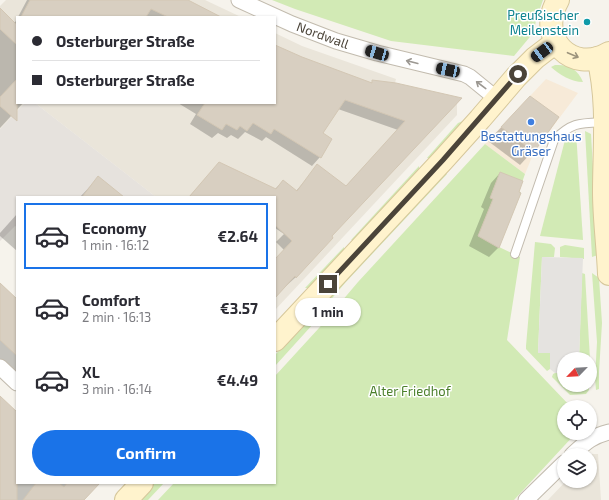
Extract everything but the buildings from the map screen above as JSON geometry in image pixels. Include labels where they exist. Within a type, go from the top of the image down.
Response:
[{"type":"street","name":"Nordwall","points":[[239,0],[274,16]]},
{"type":"street","points":[[558,0],[553,9],[550,20],[552,32],[556,42],[564,51],[575,57],[587,60],[604,55]]},
{"type":"street","name":"Nordwall","points":[[276,17],[336,41],[377,53],[464,74],[497,98]]},
{"type":"street","points":[[276,339],[443,160],[516,77],[535,58],[556,42]]},
{"type":"street","points":[[604,55],[601,67],[605,100],[604,193],[609,274]]},
{"type":"street","points":[[0,367],[16,382]]},
{"type":"street","points":[[579,448],[589,439],[599,434],[609,432]]},
{"type":"street","points":[[526,500],[557,470]]},
{"type":"lane","points":[[515,254],[554,140],[564,131],[575,125],[581,123],[605,122]]},
{"type":"shaded area","points":[[6,0],[205,0],[239,16],[16,16],[16,104],[24,104],[0,129],[0,6]]},
{"type":"shaded area","points":[[276,33],[302,46],[396,79],[395,83],[455,97],[457,104],[457,115],[276,309],[276,196],[155,196],[36,104],[276,104]]},
{"type":"shaded area","points":[[546,79],[578,93],[534,152],[525,174],[485,144]]},
{"type":"shaded area","points":[[24,104],[36,104],[155,196],[16,196],[16,226],[0,241],[0,129]]},
{"type":"shaded area","points":[[542,257],[583,258],[579,352],[557,352],[557,373],[550,369],[550,353],[538,353]]},
{"type":"shaded area","points":[[598,454],[601,500],[548,500],[559,488],[597,488]]},
{"type":"green space","points":[[272,0],[543,0],[536,20],[534,32],[514,56],[391,41]]},
{"type":"green space","points":[[555,65],[564,65],[572,68],[581,77],[583,82],[574,81],[562,75],[551,67]]},
{"type":"green space","points":[[463,121],[431,158],[427,158],[458,123]]},
{"type":"green space","points":[[585,131],[591,134],[598,255],[592,257]]},
{"type":"green space","points":[[576,132],[583,240],[540,236],[565,140],[568,136]]},
{"type":"green space","name":"Alter Friedhof","points":[[485,144],[525,174],[519,191],[521,193],[499,247],[520,257],[507,340],[564,400],[557,400],[557,440],[570,440],[562,448],[557,448],[557,454],[514,500],[158,500],[173,484],[276,484],[276,375],[358,282]]},
{"type":"green space","points":[[419,166],[419,171],[356,240],[351,240]]},
{"type":"green space","points":[[445,172],[447,174],[345,283],[314,323],[276,365],[276,354]]},
{"type":"green space","points":[[535,242],[551,244],[555,248],[554,257],[542,257],[538,353],[550,353],[550,369],[547,371],[526,349]]},
{"type":"green space","points":[[565,245],[584,248],[584,259],[560,257],[560,247]]},
{"type":"green space","points":[[344,247],[344,252],[311,288],[305,288]]},
{"type":"green space","points":[[582,273],[585,274],[590,352],[579,352]]},
{"type":"green space","points":[[592,273],[599,278],[602,323],[599,389],[597,390],[597,342]]},
{"type":"green space","points":[[557,373],[557,382],[552,377],[553,374]]},
{"type":"green space","points":[[567,392],[588,392],[586,394],[570,395]]},
{"type":"green space","points":[[154,484],[163,484],[148,500],[139,500]]},
{"type":"place","name":"Preußischer Meilenstein","points":[[587,22]]},
{"type":"place","name":"Bestattungshaus Gräser","points":[[531,122]]},
{"type":"route","points":[[328,284],[443,160],[518,74]]}]
